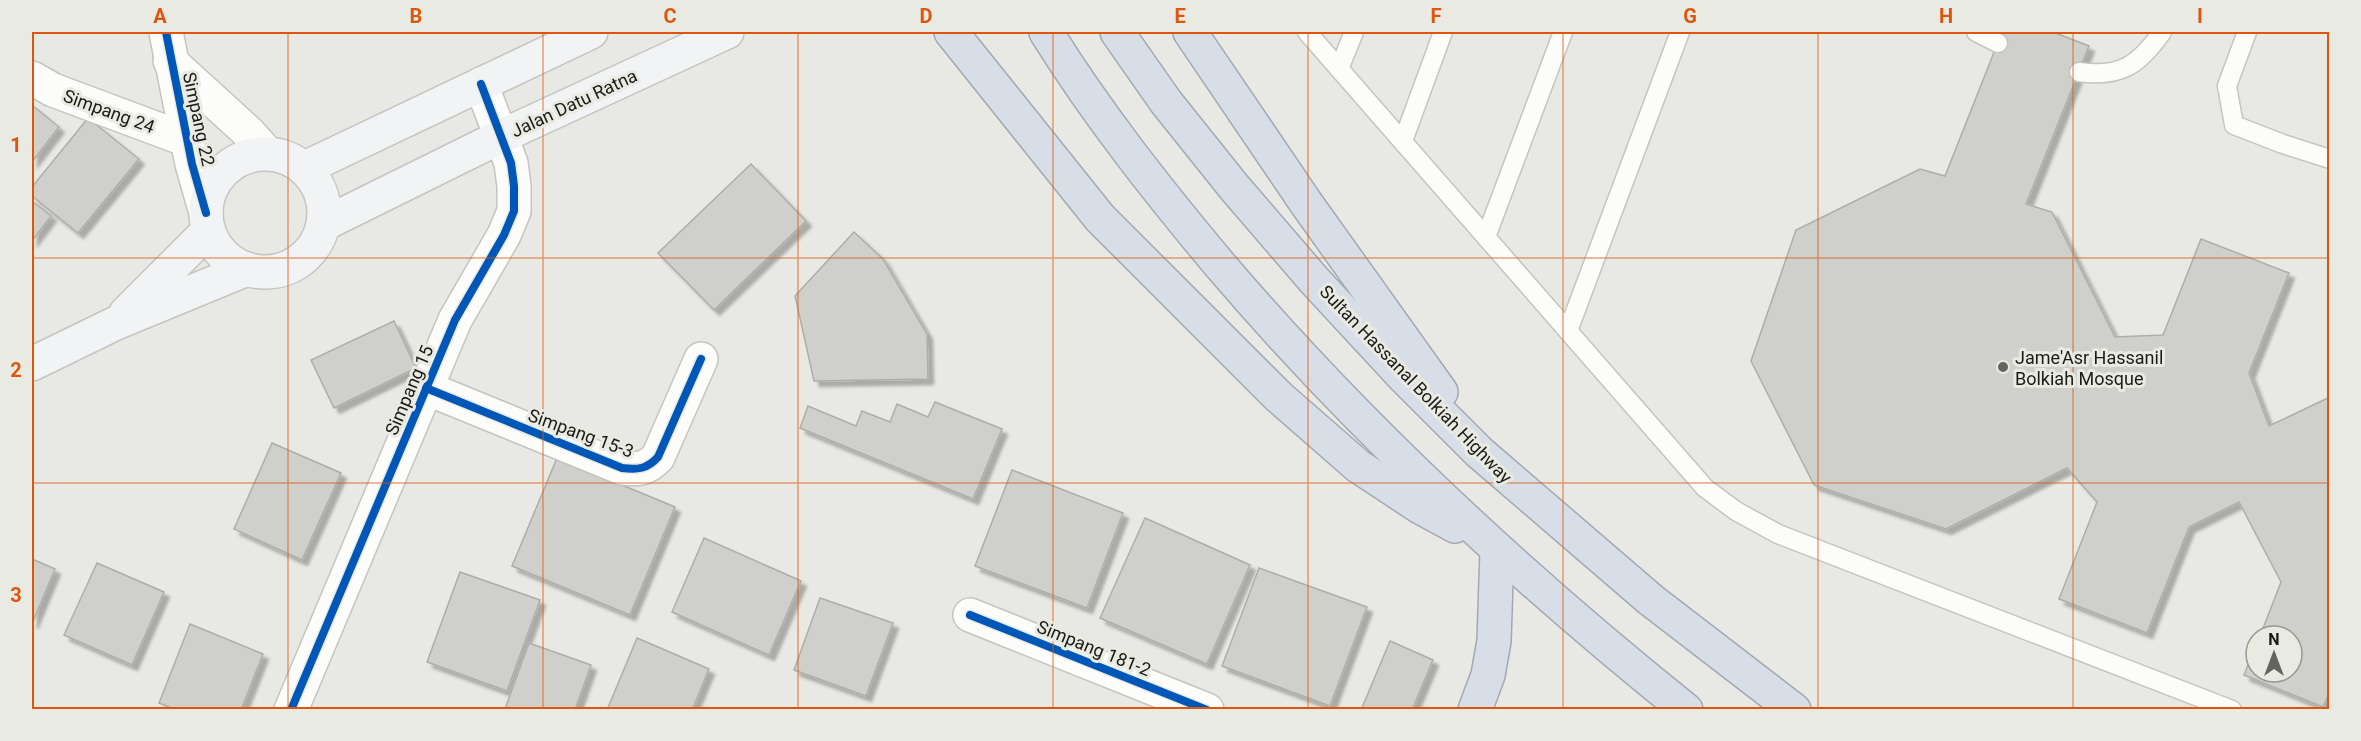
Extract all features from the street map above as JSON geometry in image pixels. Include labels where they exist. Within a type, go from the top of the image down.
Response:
[{"type":"highway","points":[[951,32],[1100,218],[1279,397],[1358,466],[1420,507],[1494,548]]},
{"type":"highway","points":[[1046,32],[1112,129],[1180,218],[1275,330],[1371,429],[1494,548],[1610,649],[1686,710]]},
{"type":"highway","name":"Sultan Hassanal Bolkiah Highway","points":[[1117,32],[1174,111],[1234,187],[1314,280],[1401,375],[1498,471],[1651,600],[1794,710]]},
{"type":"highway","points":[[1190,32],[1306,203],[1498,471]]},
{"type":"highway","points":[[1475,710],[1488,675],[1494,641],[1494,548]]},
{"type":"main road","points":[[305,168],[591,32]]},
{"type":"main road","name":"Jalan Datu Ratna","points":[[324,224],[502,136],[727,32]]},
{"type":"main road","points":[[267,153],[287,157],[305,168],[317,184],[324,203],[324,224],[317,242],[304,258],[286,268],[266,272],[247,269],[230,261],[217,248],[207,222],[208,194],[217,177],[231,164],[248,156],[267,153]]},
{"type":"main road","points":[[116,323],[207,222]]},
{"type":"main road","points":[[32,364],[116,323],[247,269]]},
{"type":"street","name":"Simpang 22","points":[[168,46],[207,222]]},
{"type":"street","name":"Simpang 22","points":[[168,46],[267,153]]},
{"type":"street","name":"Simpang 24","points":[[32,78],[53,90],[188,140]]},
{"type":"street","name":"Simpang 15","points":[[291,710],[455,321],[504,234],[514,211],[511,163],[481,84]]},
{"type":"street","name":"Simpang 15-3","points":[[426,388],[622,468],[636,470],[649,466],[658,457],[701,359]]},
{"type":"street","name":"Simpang 181-2","points":[[970,615],[1207,710]]},
{"type":"lane","points":[[1307,32],[1705,488],[1736,511],[1778,534],[2232,710]]},
{"type":"lane","points":[[1339,69],[1354,32]]},
{"type":"lane","points":[[1403,141],[1443,32]]},
{"type":"lane","points":[[1486,237],[1563,32]]},
{"type":"lane","points":[[1568,331],[1680,32]]},
{"type":"lane","points":[[1976,32],[1998,43]]},
{"type":"lane","points":[[2079,72],[2096,74],[2121,70],[2147,54],[2162,32]]},
{"type":"lane","points":[[2247,32],[2227,86],[2234,125],[2330,159]]},
{"type":"building","name":"Jame'Asr Hassanil Bolkiah Mosque","points":[[2002,32],[2053,32],[2089,46],[2026,204],[2052,212],[2115,337],[2163,335],[2201,239],[2289,273],[2249,373],[2269,426],[2330,397],[2330,691],[2323,707],[2266,684],[2304,684],[2304,624],[2265,624],[2281,582],[2239,502],[2189,527],[2147,633],[2059,599],[2097,502],[2067,468],[1946,529],[1814,485],[1751,361],[1796,230],[1920,169],[1945,176]]},
{"type":"building","points":[[32,105],[59,127],[32,162]]},
{"type":"building","points":[[88,118],[139,159],[78,233],[32,196],[32,187]]},
{"type":"building","points":[[751,164],[806,221],[714,310],[658,253]]},
{"type":"building","points":[[32,201],[51,216],[32,241]]},
{"type":"building","points":[[854,232],[883,259],[927,334],[928,379],[814,381],[795,296]]},
{"type":"building","points":[[394,321],[416,368],[334,408],[311,360]]},
{"type":"building","points":[[935,402],[1002,429],[973,499],[800,428],[808,406],[856,426],[862,411],[890,422],[897,404],[928,417]]},
{"type":"building","points":[[272,443],[341,473],[302,560],[234,529]]},
{"type":"building","points":[[557,458],[675,507],[630,615],[512,566]]},
{"type":"building","points":[[1012,470],[1123,513],[1087,608],[975,566]]},
{"type":"building","points":[[1145,518],[1250,565],[1207,664],[1100,618]]},
{"type":"building","points":[[704,538],[801,581],[769,655],[672,612]]},
{"type":"building","points":[[32,559],[55,569],[32,624]]},
{"type":"building","points":[[97,563],[164,592],[132,665],[64,635]]},
{"type":"building","points":[[1259,568],[1367,607],[1330,706],[1222,666]]},
{"type":"building","points":[[460,572],[540,600],[507,691],[427,662]]},
{"type":"building","points":[[820,598],[893,623],[866,696],[794,670]]},
{"type":"building","points":[[190,624],[263,654],[241,710],[176,710],[159,703]]},
{"type":"building","points":[[637,638],[709,669],[692,710],[607,710]]},
{"type":"building","points":[[1390,641],[1433,660],[1412,710],[1361,710]]},
{"type":"building","points":[[529,643],[591,665],[575,710],[505,709]]},
{"type":"cycle path","points":[[166,32],[192,164],[206,213]]},
{"type":"cycle path","points":[[291,710],[455,320],[504,235],[514,211],[511,163],[481,84]]},
{"type":"cycle path","points":[[426,388],[622,468],[638,469],[650,464],[658,457],[701,359]]},
{"type":"cycle path","points":[[970,615],[1207,710]]},
{"type":"place","name":"Jame'Asr Hassanil Bolkiah Mosque","points":[[2003,367]]}]
